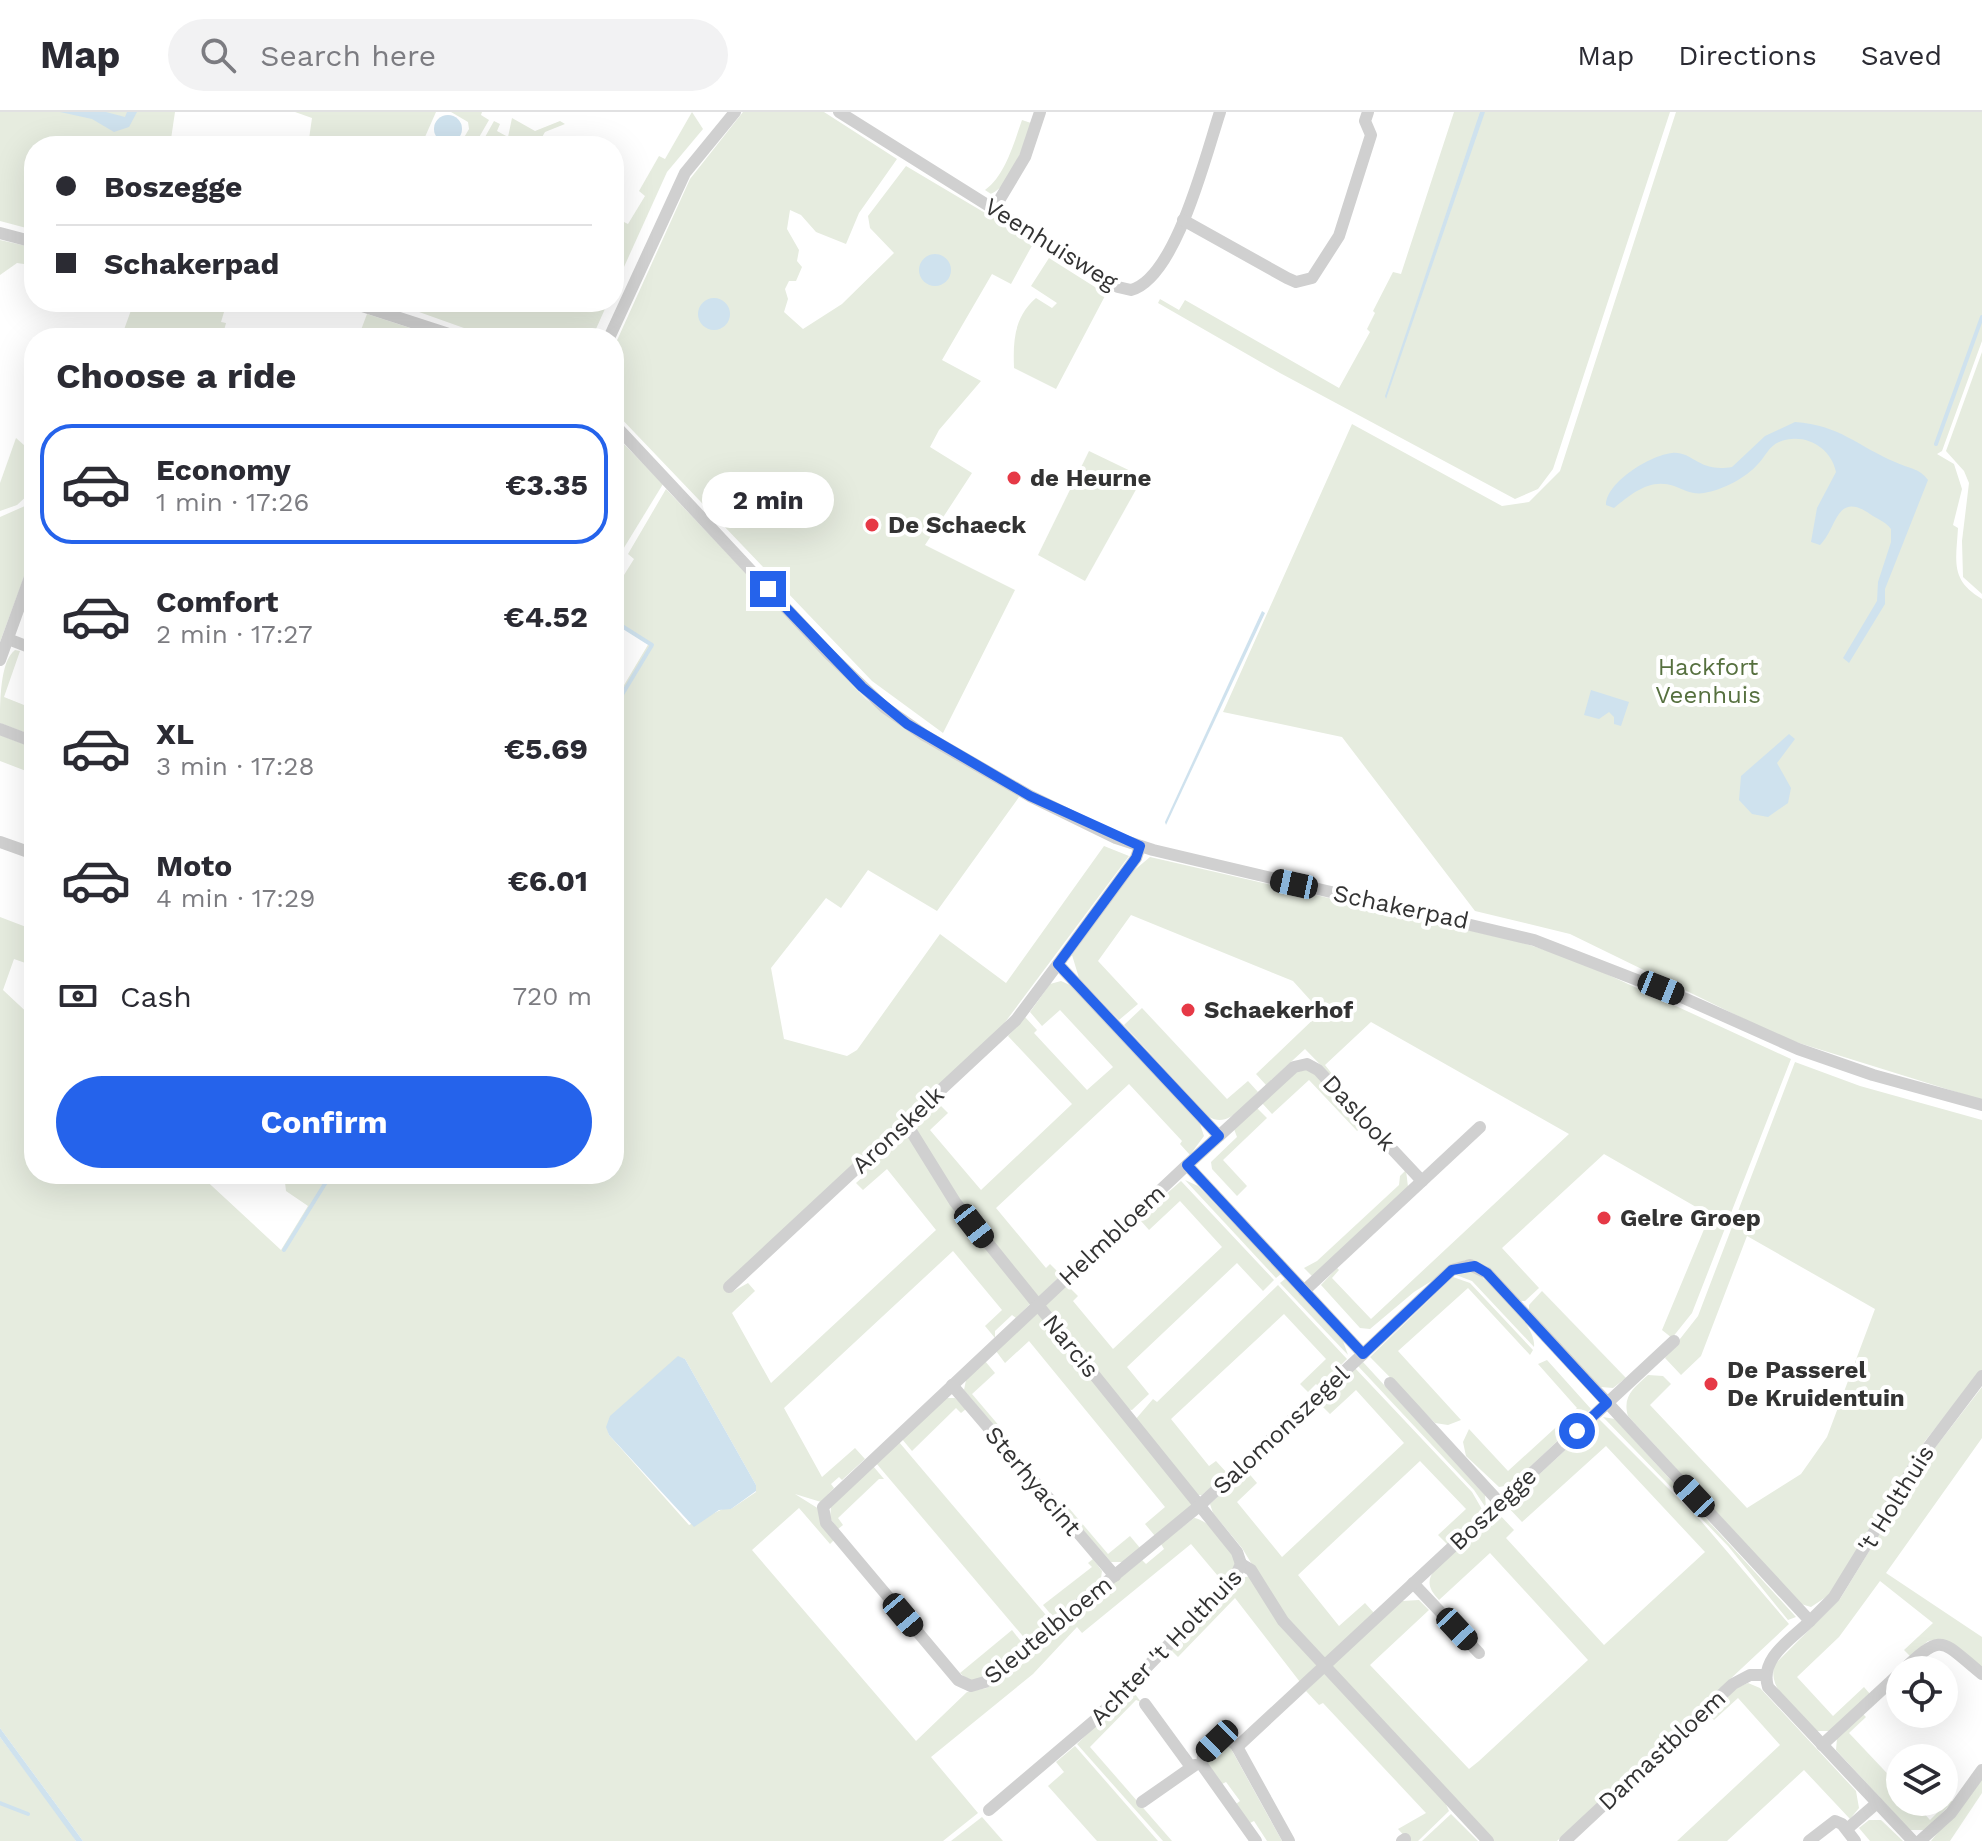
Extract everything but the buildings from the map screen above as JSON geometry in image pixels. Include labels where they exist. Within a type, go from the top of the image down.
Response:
[{"type":"street","points":[[624,305],[678,185],[735,112]]},
{"type":"street","name":"Veenhuisweg","points":[[839,112],[1118,287],[1131,290],[1150,281],[1183,220],[1220,112]]},
{"type":"street","points":[[994,209],[1025,157],[1040,112]]},
{"type":"street","points":[[1183,220],[1287,278],[1296,282],[1312,278],[1339,236],[1371,135],[1365,121],[1368,112]]},
{"type":"street","points":[[0,233],[24,239]]},
{"type":"street","points":[[381,312],[430,328]]},
{"type":"street","name":"Schakerpad","points":[[624,435],[828,653],[884,707],[924,735],[1030,796],[1140,846],[1209,866],[1453,919],[1534,940],[1686,999],[1798,1049],[1873,1075],[1982,1105]]},
{"type":"street","points":[[0,660],[24,594]]},
{"type":"street","points":[[8,639],[24,645]]},
{"type":"street","points":[[0,729],[24,738]]},
{"type":"street","points":[[0,842],[24,850]]},
{"type":"street","name":"Aronskelk","points":[[729,1287],[1016,1020],[1136,858],[1140,846]]},
{"type":"street","points":[[1058,964],[1219,1136]]},
{"type":"street","name":"Daslook","points":[[1219,1136],[1294,1067],[1311,1065],[1422,1181]]},
{"type":"street","name":"Narcis","points":[[906,1123],[955,1202],[1240,1555],[1241,1564]]},
{"type":"street","points":[[1304,1291],[1480,1127]]},
{"type":"street","name":"Helmbloem","points":[[1037,1305],[1219,1136]]},
{"type":"street","points":[[1187,1165],[1363,1354]]},
{"type":"street","name":"Salomonszegel","points":[[1199,1506],[1452,1270],[1475,1266],[1487,1273],[1607,1403]]},
{"type":"street","name":"Sleutelbloem","points":[[1037,1305],[830,1499],[823,1507],[823,1516],[958,1680],[971,1686],[985,1682],[1199,1506]]},
{"type":"street","name":"Boszegge","points":[[1237,1747],[1674,1341]]},
{"type":"street","name":"'t Holthuis","points":[[1766,1675],[1772,1659],[1834,1597],[1917,1462],[1982,1376]]},
{"type":"street","points":[[1390,1383],[1500,1503]]},
{"type":"street","name":"Sterhyacint","points":[[952,1385],[1115,1576]]},
{"type":"street","points":[[1607,1403],[1810,1621]]},
{"type":"street","name":"Achter 't Holthuis","points":[[989,1810],[1113,1704],[1235,1577],[1241,1564],[1251,1570],[1283,1621],[1488,1841]]},
{"type":"street","points":[[1413,1583],[1479,1653]]},
{"type":"street","points":[[1918,1656],[1938,1643],[1947,1646],[1982,1674]]},
{"type":"street","name":"Damastbloem","points":[[1565,1841],[1733,1684],[1750,1675],[1766,1675]]},
{"type":"street","points":[[1766,1675],[1770,1690],[1913,1841]]},
{"type":"street","points":[[1822,1745],[1886,1685]]},
{"type":"street","points":[[1145,1704],[1256,1841]]},
{"type":"street","points":[[1142,1802],[1196,1765],[1217,1741],[1228,1739],[1237,1747],[1289,1841]]},
{"type":"street","points":[[1920,1841],[1951,1813],[1982,1770]]},
{"type":"street","points":[[1847,1829],[1877,1803]]},
{"type":"street","points":[[1809,1841],[1831,1822],[1839,1822],[1855,1841]]},
{"type":"green space","points":[[0,112],[175,112],[171,136],[24,136],[24,227],[0,221]]},
{"type":"green space","points":[[295,112],[436,112],[425,136],[309,136],[312,118]]},
{"type":"green space","points":[[451,112],[482,112],[481,115],[489,120],[480,136],[465,136],[469,129],[468,122]]},
{"type":"green space","points":[[692,112],[703,129],[667,172],[624,267],[624,222],[628,224],[645,196],[639,191],[659,156],[665,159]]},
{"type":"green space","points":[[743,112],[824,112],[897,159],[859,213],[846,244],[816,232],[801,215],[790,210],[787,229],[799,250],[797,261],[802,267],[796,281],[789,281],[785,289],[788,299],[784,312],[803,329],[842,304],[894,253],[870,228],[868,216],[906,166],[1034,242],[1011,284],[992,274],[942,360],[981,381],[939,430],[930,447],[972,473],[925,545],[1015,590],[943,733],[872,681],[624,421],[623,328],[690,179]]},
{"type":"green space","points":[[1454,112],[1670,112],[1553,469],[1538,489],[1515,499],[1280,373],[1158,303],[1160,299],[1179,310],[1185,300],[1339,388],[1370,332],[1367,329],[1375,313],[1373,311],[1393,272],[1401,274]]},
{"type":"green space","name":"Hackfort Veenhuis","points":[[1676,112],[1982,112],[1982,341],[1942,451],[1937,454],[1954,464],[1962,489],[1953,525],[1958,528],[1957,569],[1964,585],[1982,599],[1982,1100],[1783,1038],[1570,934],[1475,911],[1342,737],[1223,712],[1352,424],[1502,506],[1529,502],[1560,471]]},
{"type":"green space","points":[[512,118],[535,131],[560,121],[565,124],[545,132],[543,136],[508,136]]},
{"type":"green space","points":[[1022,120],[1031,123],[1016,163],[1005,182],[991,194],[985,190],[1003,168]]},
{"type":"green space","points":[[494,121],[500,124],[497,131],[506,136],[486,136]]},
{"type":"green space","points":[[0,240],[24,245],[24,264],[17,263],[0,275]]},
{"type":"green space","points":[[1049,258],[1106,294],[1056,389],[1014,368],[1015,339],[1023,313],[1036,298],[1052,308],[1057,303],[1031,286]]},
{"type":"green space","points":[[130,312],[224,312],[221,322],[226,323],[225,328],[125,328]]},
{"type":"green space","points":[[419,312],[604,312],[596,328],[464,328]]},
{"type":"green space","points":[[367,314],[410,328],[362,328]]},
{"type":"green space","points":[[1982,352],[1982,594],[1963,577],[1962,541],[1969,483],[1964,471],[1946,451]]},
{"type":"green space","points":[[16,438],[24,445],[24,499],[17,505],[0,511],[0,483]]},
{"type":"green space","points":[[624,444],[663,484],[624,548]]},
{"type":"green space","points":[[1089,451],[1143,477],[1085,581],[1038,555]]},
{"type":"green space","points":[[666,489],[866,699],[926,743],[1016,792],[1019,797],[937,911],[868,870],[841,908],[826,898],[771,968],[784,1039],[847,1056],[857,1050],[940,934],[1006,983],[1104,846],[1129,856],[1003,1025],[724,1286],[730,1293],[748,1283],[755,1291],[732,1313],[771,1383],[936,1230],[887,1169],[863,1190],[856,1183],[865,1175],[862,1171],[905,1131],[1031,1303],[1016,1318],[1012,1315],[995,1331],[995,1338],[985,1326],[1002,1310],[953,1251],[784,1408],[822,1477],[855,1448],[865,1459],[842,1480],[839,1477],[831,1484],[834,1488],[821,1502],[795,1494],[819,1509],[822,1525],[834,1540],[830,1544],[799,1508],[752,1550],[916,1741],[967,1692],[987,1688],[1010,1669],[1013,1672],[1031,1657],[1029,1653],[1062,1626],[1066,1629],[1084,1614],[1081,1610],[1142,1560],[1146,1564],[1164,1549],[1161,1544],[1194,1518],[1207,1524],[1227,1544],[1235,1566],[1223,1582],[1191,1544],[1082,1633],[1077,1627],[1033,1674],[931,1757],[978,1813],[943,1841],[83,1841],[0,1728],[0,917],[24,926],[24,962],[14,959],[3,990],[24,1010],[24,1184],[210,1184],[281,1250],[308,1206],[286,1191],[285,1184],[624,1184],[624,685],[649,643],[624,628],[624,575],[634,559],[628,554]],"holes":[[[678,1357],[685,1359],[756,1485],[756,1492],[731,1509],[727,1507],[689,1525],[609,1435],[607,1427]]]},
{"type":"green space","points":[[24,506],[24,577],[0,642],[0,517]]},
{"type":"green space","points":[[15,650],[20,651],[4,697],[24,705],[24,732],[0,723],[4,672]]},
{"type":"green space","points":[[0,735],[24,744],[24,770],[0,761]]},
{"type":"green space","points":[[1150,857],[1520,942],[1576,960],[1791,1059],[1692,1313],[1672,1338],[1662,1330],[1710,1215],[1604,1154],[1502,1248],[1539,1288],[1525,1301],[1519,1301],[1487,1266],[1465,1260],[1414,1292],[1370,1329],[1360,1328],[1321,1285],[1337,1268],[1339,1270],[1332,1278],[1371,1319],[1569,1134],[1371,1022],[1325,1065],[1344,1089],[1305,1049],[1266,1085],[1256,1074],[1321,1012],[1293,981],[1131,915],[1098,961],[1138,1004],[1119,1020],[1079,978],[1072,955],[1131,873]]},
{"type":"green space","points":[[1061,981],[1072,986],[1200,1124],[1204,1136],[1190,1155],[1180,1144],[1182,1141],[1129,1084],[996,1208],[1046,1268],[1050,1264],[1061,1275],[1037,1299],[957,1199],[911,1126],[928,1110],[931,1113],[940,1105],[948,1113],[930,1130],[981,1190],[1072,1104],[1008,1036],[1025,1017],[1037,1030],[1034,1033],[1087,1090],[1113,1067],[1060,1010],[1042,1026],[1030,1012],[1050,984]]},
{"type":"green space","points":[[1142,1008],[1227,1099],[1248,1081],[1258,1092],[1230,1117],[1216,1120],[1209,1117],[1124,1025]]},
{"type":"green space","points":[[1795,1062],[1860,1086],[1982,1120],[1982,1370],[1925,1441],[1829,1595],[1811,1607],[1801,1604],[1628,1416],[1627,1409],[1630,1393],[1638,1384],[1648,1375],[1663,1376],[1671,1384],[1650,1405],[1747,1508],[1801,1474],[1827,1437],[1875,1309],[1747,1236],[1701,1356],[1681,1375],[1665,1358],[1698,1316]]},
{"type":"green space","points":[[1305,1069],[1314,1072],[1364,1125],[1357,1131],[1309,1080],[1272,1114],[1262,1103],[1294,1073]]},
{"type":"green space","points":[[1257,1108],[1267,1118],[1223,1160],[1247,1186],[1237,1196],[1212,1169],[1211,1162],[1237,1137],[1234,1129]]},
{"type":"green space","points":[[1406,1170],[1408,1187],[1312,1276],[1304,1268],[1317,1261],[1399,1185],[1400,1176]]},
{"type":"green space","points":[[1185,1180],[1198,1186],[1281,1274],[1276,1278]]},
{"type":"green space","points":[[1181,1181],[1274,1280],[1263,1291],[1237,1263],[1127,1367],[1149,1394],[1132,1410],[1126,1409],[1043,1307],[1067,1285],[1078,1296],[1073,1301],[1113,1349],[1222,1247],[1180,1201],[1149,1230],[1141,1221],[1150,1213],[1148,1210]]},
{"type":"green space","points":[[1470,1270],[1511,1304],[1528,1327],[1534,1347],[1472,1281],[1456,1275]]},
{"type":"green space","points":[[1453,1277],[1470,1283],[1533,1350],[1530,1355],[1468,1288],[1398,1351],[1461,1420],[1448,1425],[1435,1423],[1370,1357]]},
{"type":"green space","points":[[1285,1279],[1343,1341],[1348,1355],[1280,1283]]},
{"type":"green space","points":[[1278,1285],[1347,1359],[1319,1387],[1316,1384],[1308,1392],[1300,1384],[1326,1359],[1284,1314],[1171,1419],[1209,1466],[1216,1461],[1227,1473],[1202,1495],[1196,1495],[1135,1420],[1153,1399],[1157,1402]]},
{"type":"green space","points":[[1542,1291],[1626,1378],[1613,1388],[1601,1387],[1529,1311],[1529,1305]]},
{"type":"green space","points":[[1038,1312],[1194,1503],[1155,1536],[1145,1524],[1165,1507],[1029,1341],[1005,1363],[996,1351]]},
{"type":"green space","points":[[1547,1360],[1591,1409],[1511,1485],[1499,1487],[1466,1456],[1463,1442],[1469,1429],[1508,1471],[1577,1408],[1538,1364]]},
{"type":"green space","points":[[985,1361],[995,1373],[972,1394],[1012,1441],[1009,1443],[964,1390],[966,1380]]},
{"type":"green space","points":[[1363,1362],[1485,1495],[1486,1508],[1474,1490],[1358,1366]]},
{"type":"green space","points":[[1355,1368],[1472,1492],[1483,1511],[1448,1545],[1438,1535],[1466,1509],[1420,1461],[1298,1575],[1339,1626],[1365,1603],[1374,1613],[1324,1660],[1284,1617],[1242,1548],[1213,1513],[1210,1504],[1227,1488],[1230,1490],[1239,1482],[1237,1479],[1246,1470],[1257,1483],[1237,1502],[1282,1557],[1404,1443],[1356,1390],[1330,1414],[1319,1403]]},
{"type":"green space","points":[[1982,1387],[1982,1438],[1886,1573],[1982,1637],[1982,1668],[1941,1639],[1928,1641],[1910,1656],[1904,1650],[1933,1623],[1880,1581],[1839,1637],[1797,1677],[1833,1716],[1864,1687],[1870,1694],[1830,1731],[1817,1731],[1780,1692],[1773,1674],[1775,1664],[1840,1599],[1921,1466]]},
{"type":"green space","points":[[946,1398],[955,1398],[966,1409],[961,1413],[956,1408],[912,1451],[902,1439]]},
{"type":"green space","points":[[1603,1417],[1615,1419],[1796,1617],[1788,1620],[1728,1546]]},
{"type":"green space","points":[[1599,1419],[1701,1521],[1789,1624],[1557,1841],[1492,1841],[1330,1667],[1402,1601],[1419,1600],[1429,1610],[1370,1665],[1469,1769],[1479,1761],[1588,1660],[1490,1553],[1439,1600],[1432,1590],[1430,1579],[1434,1571],[1497,1512],[1514,1530],[1506,1538],[1604,1645],[1705,1552],[1606,1446],[1522,1522],[1506,1505]]},
{"type":"green space","points":[[899,1442],[1051,1621],[1027,1641],[876,1463]]},
{"type":"green space","points":[[873,1466],[884,1479],[879,1479],[838,1518],[843,1525],[838,1529],[830,1518],[831,1506]]},
{"type":"green space","points":[[1068,1507],[1108,1554],[1130,1536],[1140,1548],[1123,1562],[1111,1562],[1065,1509]]},
{"type":"green space","points":[[1093,1559],[1102,1571],[1101,1578],[1054,1618],[1043,1605],[1092,1567],[1088,1563]]},
{"type":"green space","points":[[1251,1576],[1319,1665],[1300,1682],[1235,1598],[1178,1657],[1171,1650],[1240,1578]]},
{"type":"green space","points":[[1012,1630],[1023,1644],[980,1679],[969,1681],[960,1673]]},
{"type":"green space","points":[[1325,1672],[1444,1800],[1449,1811],[1418,1841],[1409,1841],[1398,1829],[1426,1813],[1323,1703],[1319,1705],[1306,1691]]},
{"type":"green space","points":[[1748,1683],[1760,1688],[1856,1791],[1859,1808],[1850,1819],[1804,1770],[1727,1841],[1677,1841],[1780,1745],[1738,1698],[1714,1720],[1708,1714],[1736,1688]]},
{"type":"green space","points":[[1132,1690],[1141,1702],[1136,1700],[1090,1747],[1172,1841],[1163,1841],[1077,1744]]},
{"type":"green space","points":[[1863,1714],[1866,1717],[1849,1733],[1886,1772],[1886,1804],[1836,1750],[1837,1738]]},
{"type":"green space","points":[[0,1737],[69,1829],[76,1841],[0,1841]]},
{"type":"green space","points":[[1223,1744],[1230,1747],[1282,1841],[1267,1841],[1254,1821],[1250,1823],[1236,1804],[1240,1801],[1226,1782],[1222,1784],[1208,1764],[1209,1755]]},
{"type":"green space","points":[[1075,1746],[1158,1841],[1097,1841],[1048,1786],[1064,1772],[1056,1762]]},
{"type":"green space","points":[[1982,1778],[1982,1793],[1950,1841],[1931,1841],[1951,1816],[1958,1816],[1958,1808]]},
{"type":"green space","points":[[1451,1814],[1478,1841],[1422,1841]]},
{"type":"green space","points":[[1897,1816],[1926,1816],[1930,1820],[1939,1816],[1925,1830],[1910,1830]]},
{"type":"green space","points":[[982,1817],[1003,1841],[951,1841]]},
{"type":"green space","points":[[1869,1820],[1881,1820],[1903,1841],[1870,1841],[1859,1828]]},
{"type":"water","points":[[60,112],[106,112],[125,117],[127,112],[137,112],[129,127],[114,132],[92,119]]},
{"type":"water","points":[[1480,112],[1485,112],[1386,399],[1385,396]]},
{"type":"water","points":[[443,116],[453,116],[461,124],[460,136],[435,134],[435,124]]},
{"type":"water","points":[[935,254],[946,259],[951,270],[946,281],[935,286],[924,281],[919,270],[924,259]]},
{"type":"water","points":[[714,298],[725,303],[730,314],[725,325],[714,330],[703,325],[698,314],[703,303]]},
{"type":"water","points":[[1795,422],[1836,432],[1917,471],[1928,480],[1885,589],[1885,604],[1849,663],[1843,658],[1877,601],[1878,582],[1891,542],[1891,529],[1859,508],[1850,506],[1839,514],[1820,545],[1811,542],[1817,508],[1836,472],[1828,455],[1815,444],[1798,439],[1779,442],[1747,474],[1711,491],[1696,493],[1657,484],[1641,489],[1614,508],[1606,505],[1613,487],[1621,479],[1653,459],[1679,453],[1711,467],[1732,467],[1765,436]]},
{"type":"water","points":[[1262,611],[1265,613],[1166,825],[1165,822]]},
{"type":"water","points":[[1591,690],[1629,702],[1621,726],[1614,724],[1614,717],[1609,712],[1599,719],[1584,715]]},
{"type":"water","points":[[1789,734],[1795,739],[1777,763],[1791,788],[1788,803],[1768,817],[1752,814],[1739,800],[1741,776]]},
{"type":"water","points":[[678,1356],[685,1359],[756,1485],[756,1491],[731,1509],[719,1510],[694,1527],[609,1435],[606,1427],[610,1416]]},
{"type":"water","points":[[0,1728],[83,1841],[76,1841],[0,1737]]},
{"type":"waterway","points":[[1936,444],[1982,317]]},
{"type":"waterway","points":[[624,627],[652,645],[624,691]]},
{"type":"waterway","points":[[284,1250],[325,1184]]},
{"type":"waterway","points":[[0,1803],[28,1814]]},
{"type":"place","name":"de Heurne","points":[[1014,478]]},
{"type":"place","name":"De Schaeck","points":[[872,525]]},
{"type":"place","name":"Schaekerhof","points":[[1188,1010]]},
{"type":"place","name":"Gelre Groep","points":[[1604,1218]]},
{"type":"place","name":"De Passerel De Kruidentuin","points":[[1711,1384]]},
{"type":"route","points":[[768,589],[862,687],[907,724],[1030,796],[1116,838],[1140,846],[1136,858],[1058,964],[1219,1136],[1187,1165],[1363,1354],[1452,1270],[1466,1265],[1475,1266],[1487,1273],[1607,1403],[1577,1431]]}]
